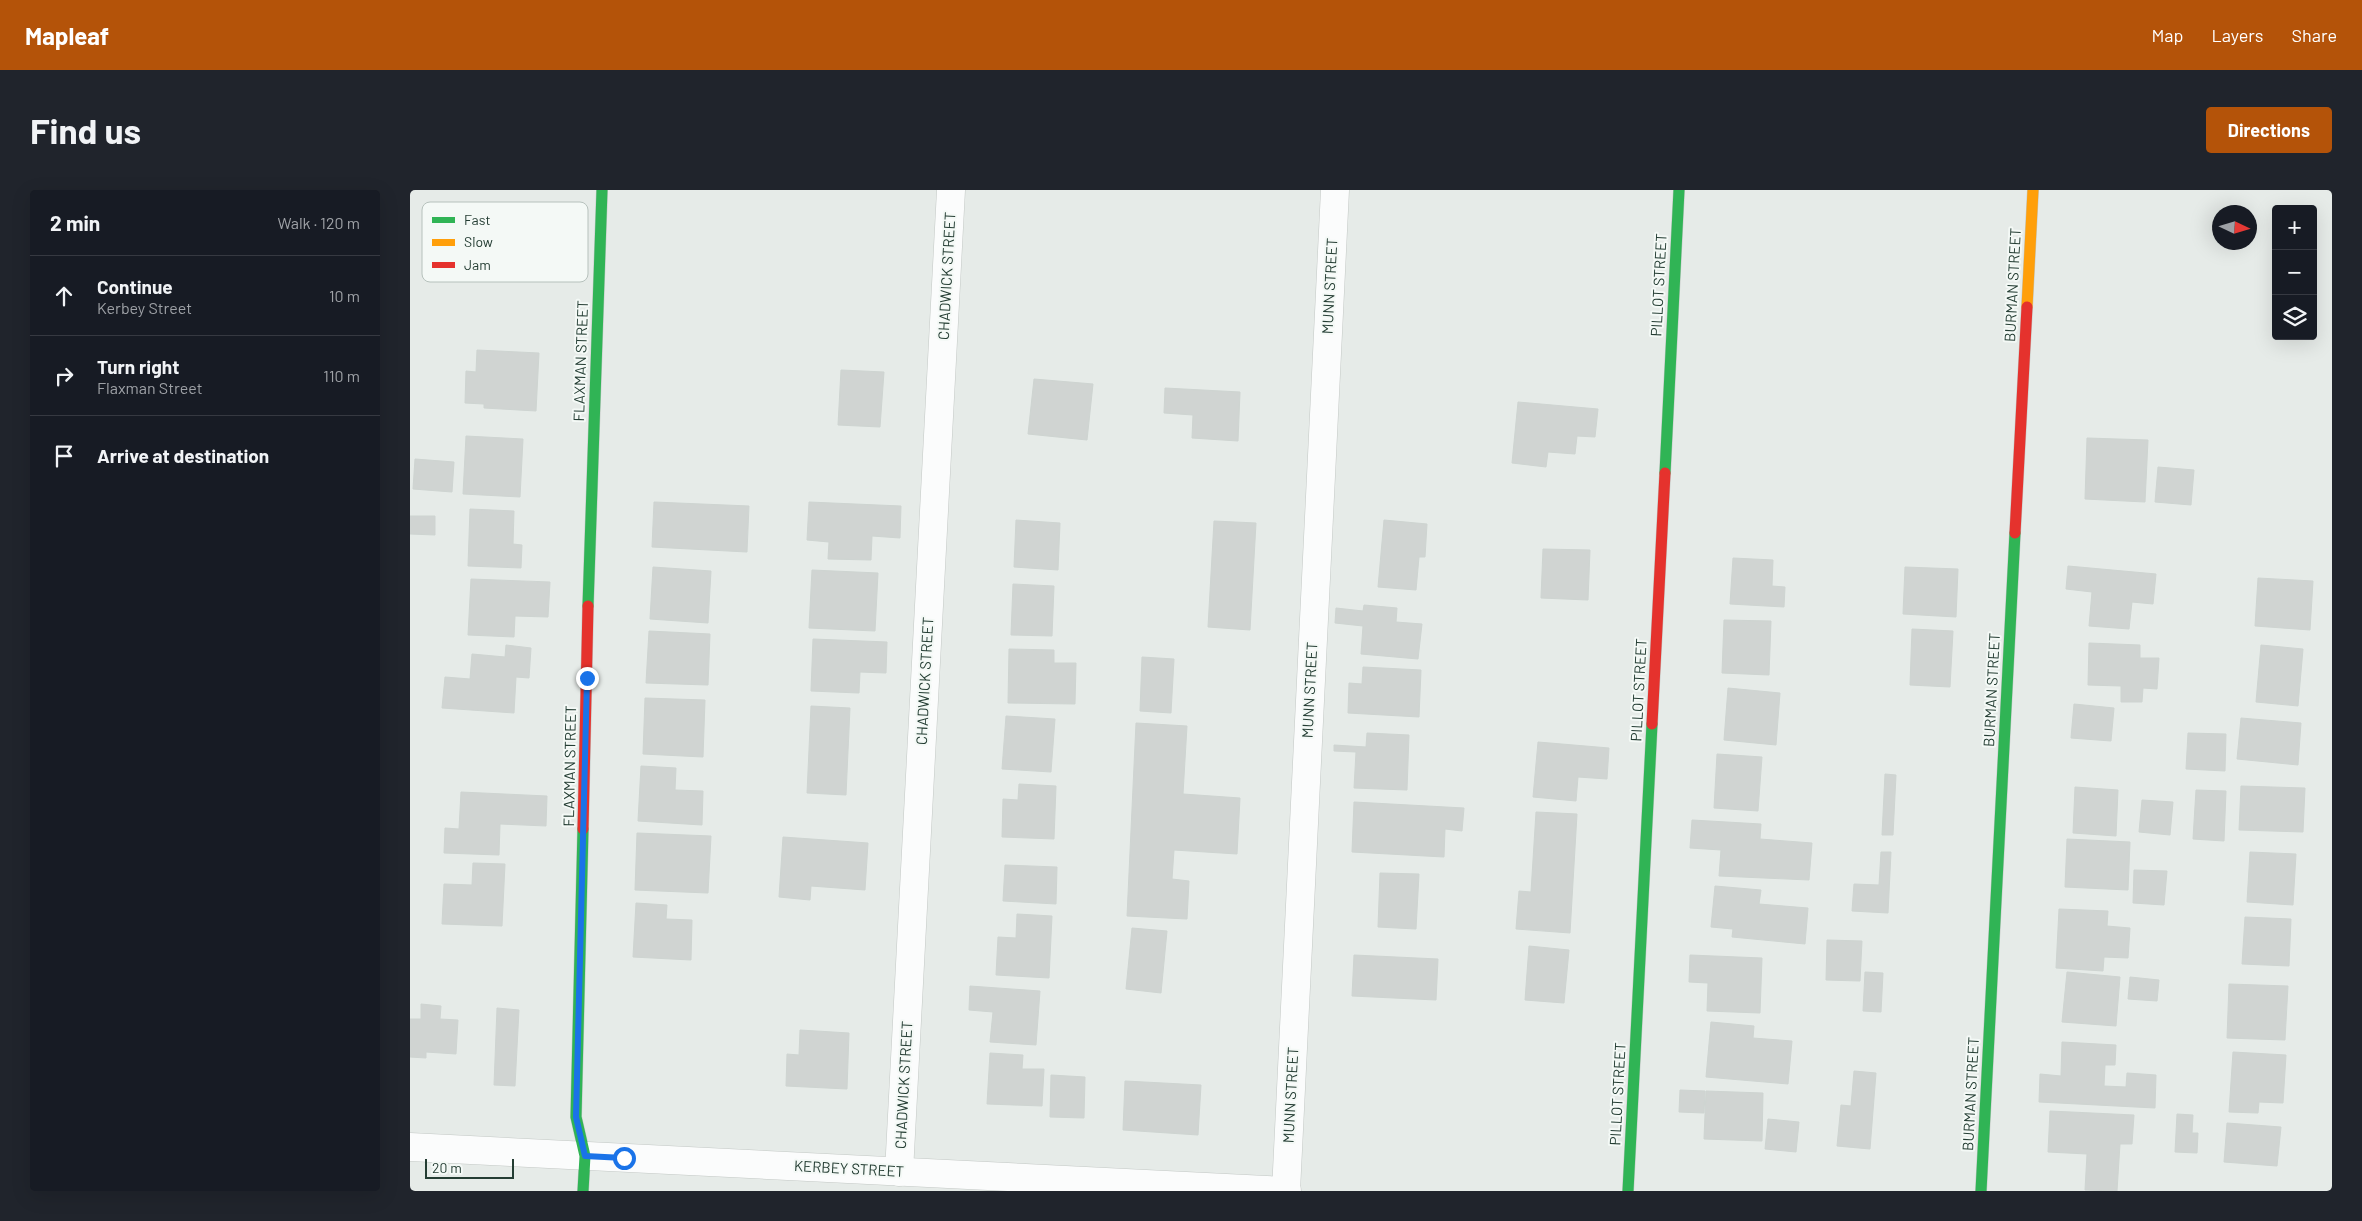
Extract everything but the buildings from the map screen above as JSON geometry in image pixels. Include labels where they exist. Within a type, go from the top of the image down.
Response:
[{"type":"street","name":"FLAXMAN STREET","points":[[583,1191],[585,1156],[576,1117],[592,459],[602,190]]},
{"type":"street","name":"CHADWICK STREET","points":[[900,1172],[952,190]]},
{"type":"street","name":"MUNN STREET","points":[[1287,1191],[1335,190]]},
{"type":"street","name":"PILLOT STREET","points":[[1628,1191],[1679,190]]},
{"type":"street","name":"BURMAN STREET","points":[[1981,1191],[2033,190]]},
{"type":"street","name":"KERBEY STREET","points":[[410,1147],[1287,1191]]},
{"type":"traffic: fast","points":[[588,606],[602,190]]},
{"type":"traffic: fast","points":[[1665,473],[1679,190]]},
{"type":"traffic: fast","points":[[1981,1191],[2015,533]]},
{"type":"traffic: fast","points":[[1628,1191],[1652,724]]},
{"type":"traffic: fast","points":[[583,829],[576,1117],[585,1156],[583,1191]]},
{"type":"traffic: slow","points":[[2027,307],[2033,190]]},
{"type":"traffic: jam","points":[[2015,533],[2027,307]]},
{"type":"traffic: jam","points":[[1652,724],[1665,473]]},
{"type":"traffic: jam","points":[[583,829],[588,606]]},
{"type":"route","points":[[587,678],[576,1117],[585,1156],[624,1158]]}]
